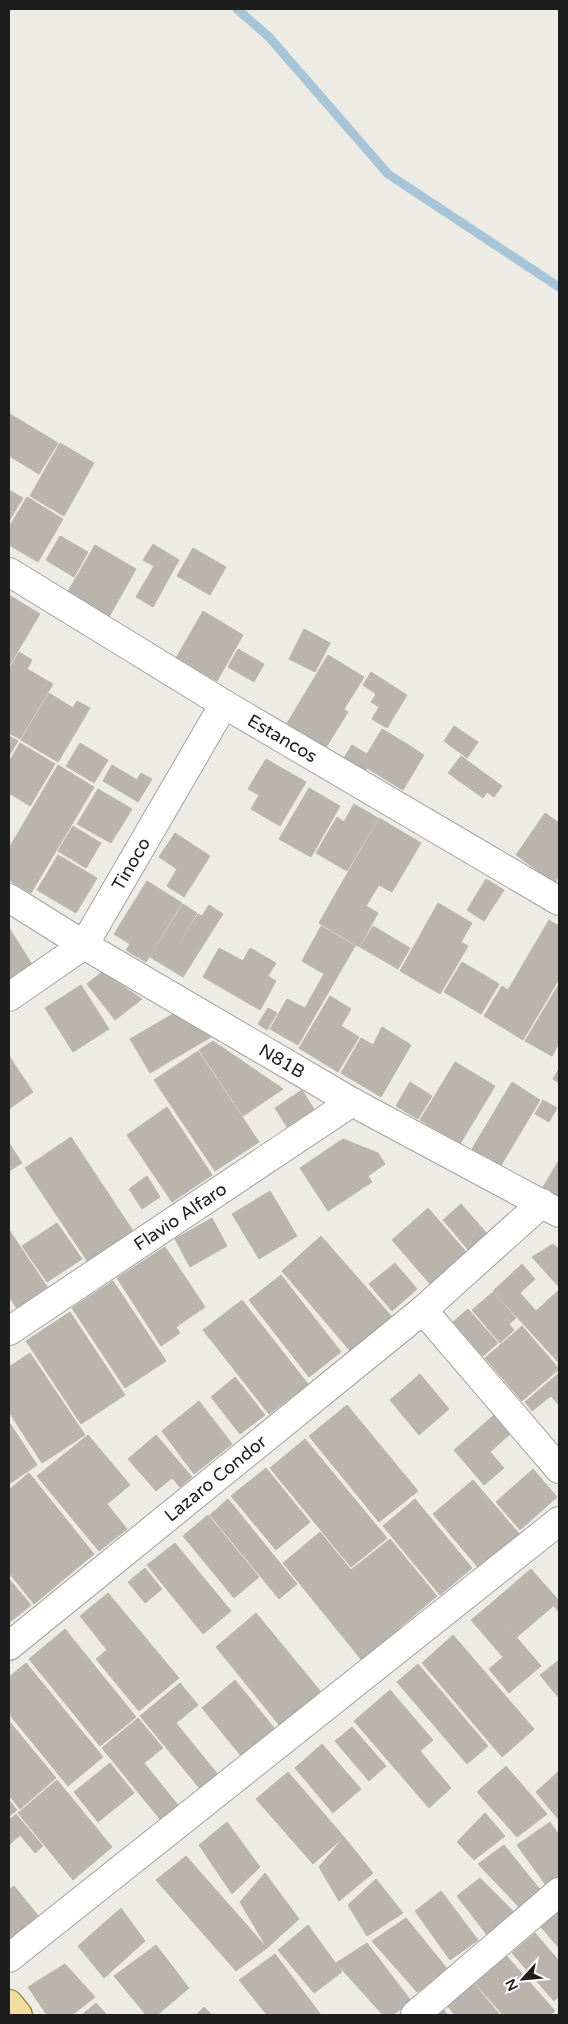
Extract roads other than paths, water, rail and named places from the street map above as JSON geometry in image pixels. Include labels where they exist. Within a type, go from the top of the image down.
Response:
[{"type":"main road","points":[[9,2004],[18,2015]]},
{"type":"street","name":"Estancos","points":[[9,572],[224,704],[559,901]]},
{"type":"street","name":"Tinoco","points":[[9,997],[84,945],[224,704]]},
{"type":"street","name":"N81B","points":[[9,898],[84,945],[352,1102],[550,1208]]},
{"type":"street","name":"Flavio Alfaro","points":[[9,1330],[352,1102]]},
{"type":"street","name":"Lazaro Condor","points":[[9,1646],[550,1208]]},
{"type":"street","points":[[423,1310],[559,1469]]},
{"type":"street","points":[[9,1958],[559,1522]]},
{"type":"street","points":[[415,2015],[559,1892]]},
{"type":"waterway","points":[[237,9],[269,37],[388,174],[559,287]]}]
